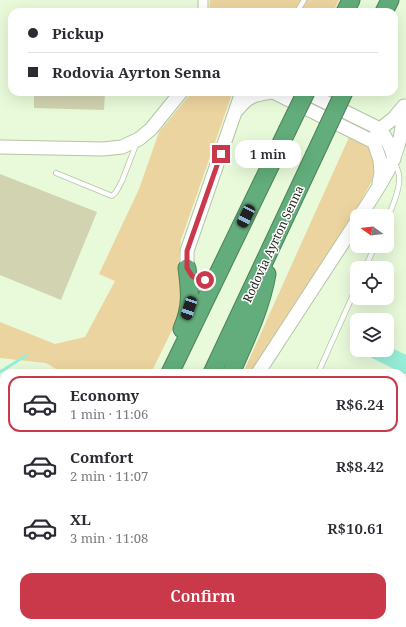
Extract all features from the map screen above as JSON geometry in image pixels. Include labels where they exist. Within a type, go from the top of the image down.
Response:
[{"type":"highway","points":[[172,369],[303,96]]},
{"type":"highway","name":"Rodovia Ayrton Senna","points":[[214,369],[342,96]]},
{"type":"highway","points":[[233,369],[251,327],[265,287],[270,251]]},
{"type":"highway","points":[[187,268],[192,276],[205,280],[212,278],[219,272]]},
{"type":"highway","points":[[163,369],[183,326],[189,308],[190,293],[187,268]]},
{"type":"street","points":[[0,147],[103,149],[122,147],[139,139],[151,129],[178,96]]},
{"type":"street","points":[[187,268],[187,251],[241,96]]},
{"type":"street","points":[[235,112],[244,101],[253,96]]},
{"type":"street","points":[[280,96],[374,142]]},
{"type":"street","points":[[313,96],[380,129],[388,140],[394,159]]},
{"type":"street","points":[[377,190],[381,173],[380,160],[374,142],[375,136],[380,129],[389,123],[404,105]]},
{"type":"street","points":[[365,209],[386,176],[394,159],[402,128],[404,105]]},
{"type":"street","points":[[261,369],[350,232]]},
{"type":"lane","points":[[56,173],[112,196],[119,186],[139,139]]},
{"type":"lane","points":[[391,209],[398,187],[399,176],[394,159]]},
{"type":"lane","points":[[320,369],[350,302]]},
{"type":"shaded area","points":[[210,0],[339,0],[335,8],[209,8]]},
{"type":"shaded area","points":[[189,96],[231,96],[181,240],[178,269],[182,296],[179,316],[153,369],[56,369],[46,363],[0,358],[0,322],[55,344],[85,337],[115,281],[99,274],[139,189],[159,132]]},
{"type":"shaded area","points":[[350,135],[370,147],[375,163],[372,181],[356,209],[350,209],[350,219],[254,369],[245,369]]},
{"type":"building","points":[[34,96],[105,96],[104,110],[34,108]]},
{"type":"building","points":[[0,174],[97,212],[61,300],[0,275]]},
{"type":"waterway","points":[[5,369],[27,355]]},
{"type":"waterway","points":[[390,357],[406,365]]},
{"type":"route","points":[[205,280],[192,276],[187,268],[187,251],[221,154]]}]
